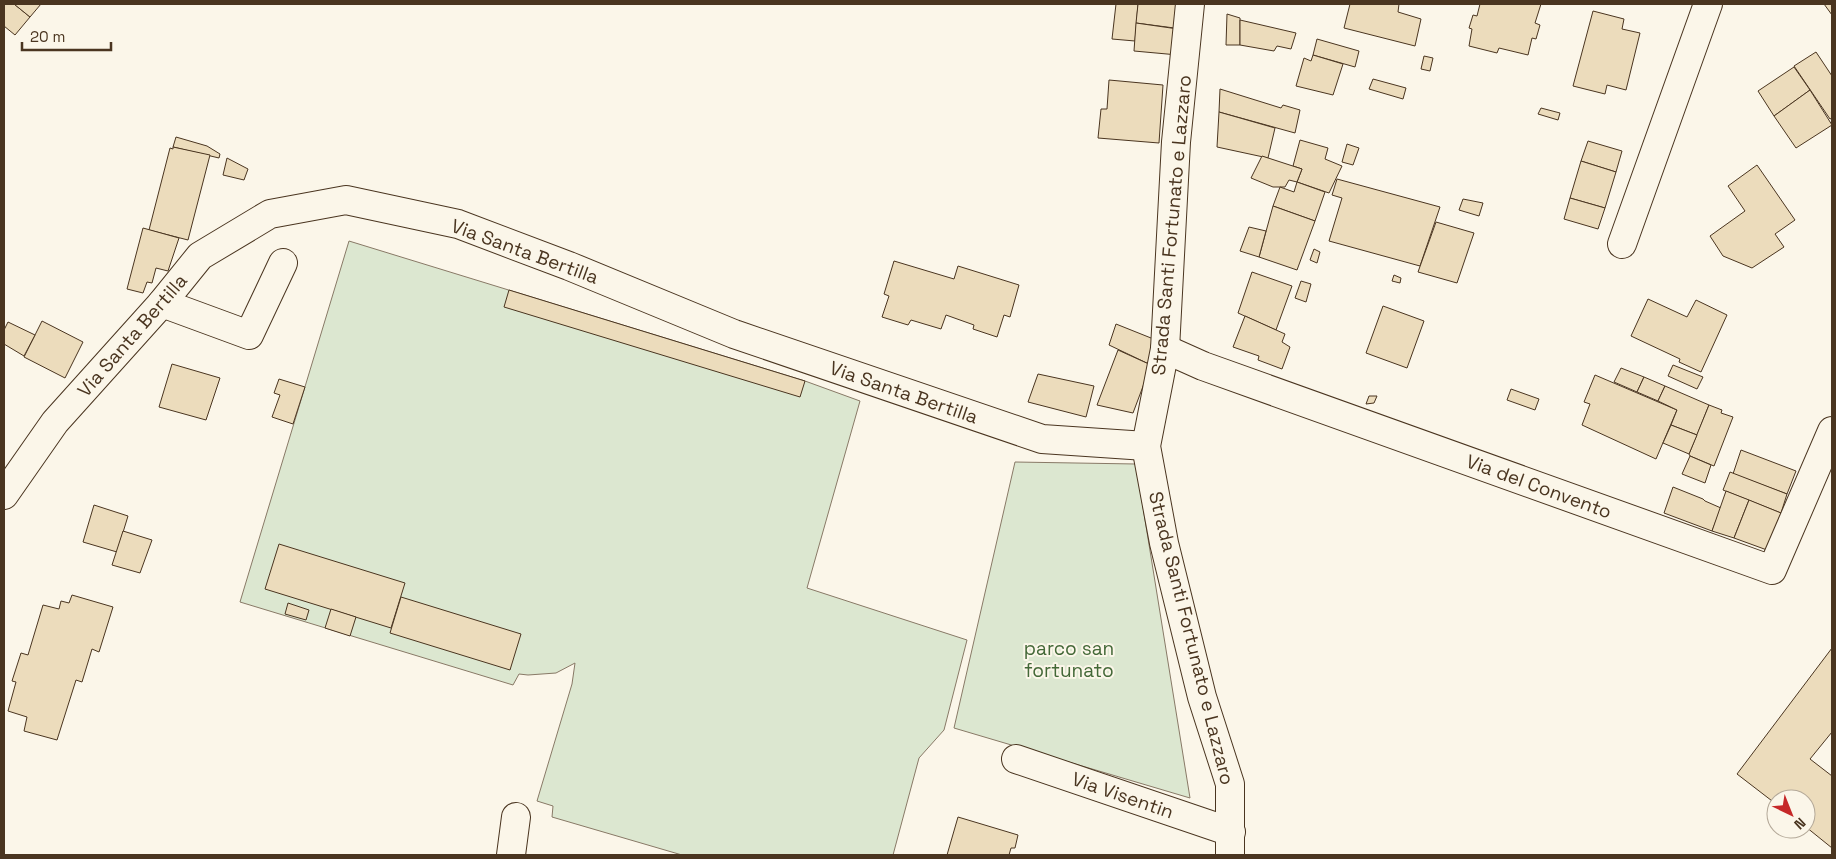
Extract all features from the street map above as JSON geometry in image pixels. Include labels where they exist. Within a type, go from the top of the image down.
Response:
[{"type":"street","name":"Strada Santi Fortunato e Lazzaro","points":[[1190,4],[1176,142],[1165,349],[1146,446],[1164,543],[1190,649],[1202,697],[1230,784],[1230,843]]},
{"type":"street","points":[[1622,244],[1700,8]]},
{"type":"street","name":"Via Santa Bertilla","points":[[4,496],[55,422],[162,302],[200,256],[270,214],[346,200],[458,224],[569,266],[734,334],[1042,438],[1146,446]]},
{"type":"street","points":[[162,302],[249,334],[283,263]]},
{"type":"street","name":"Via del Convento","points":[[1165,349],[1202,366],[1772,570],[1832,431]]},
{"type":"street","name":"Via Visentin","points":[[1016,759],[1230,843]]},
{"type":"street","points":[[511,855],[516,817]]},
{"type":"green space","points":[[349,241],[805,381],[860,401],[807,588],[967,640],[944,730],[919,758],[893,855],[682,855],[552,817],[553,806],[537,801],[572,684],[575,663],[556,673],[519,674],[513,685],[240,602]]},
{"type":"green space","name":"parco san fortunato","points":[[1015,462],[1136,464],[1190,798],[954,728]]},
{"type":"building","points":[[4,4],[14,4],[30,17],[15,35],[4,26]]},
{"type":"building","points":[[14,4],[41,4],[30,17]]},
{"type":"building","points":[[1116,4],[1138,4],[1135,41],[1112,39]]},
{"type":"building","points":[[1138,4],[1183,4],[1182,29],[1136,23]]},
{"type":"building","points":[[1350,4],[1399,4],[1398,12],[1421,19],[1415,46],[1344,28]]},
{"type":"building","points":[[1480,4],[1541,4],[1535,23],[1540,25],[1536,39],[1532,38],[1528,55],[1499,48],[1497,53],[1469,46],[1472,29],[1469,28],[1473,15],[1477,16]]},
{"type":"building","points":[[1824,4],[1832,4],[1832,15]]},
{"type":"building","points":[[1593,11],[1624,19],[1622,29],[1640,33],[1626,90],[1607,85],[1605,94],[1573,86]]},
{"type":"building","points":[[1227,14],[1240,18],[1240,45],[1226,45]]},
{"type":"building","points":[[1240,20],[1296,33],[1291,49],[1277,46],[1274,51],[1240,45]]},
{"type":"building","points":[[1136,23],[1178,29],[1178,55],[1134,51]]},
{"type":"building","points":[[1317,39],[1359,51],[1355,67],[1313,55]]},
{"type":"building","points":[[1816,52],[1832,76],[1832,118],[1830,119],[1794,66]]},
{"type":"building","points":[[1313,55],[1343,64],[1333,95],[1296,86],[1304,58],[1311,61]]},
{"type":"building","points":[[1424,56],[1433,58],[1430,71],[1421,69]]},
{"type":"building","points":[[1794,67],[1810,90],[1774,116],[1758,91]]},
{"type":"building","points":[[1373,79],[1406,88],[1403,99],[1369,89]]},
{"type":"building","points":[[1109,80],[1163,85],[1159,143],[1098,138],[1101,109],[1107,109]]},
{"type":"building","points":[[1220,89],[1281,108],[1283,105],[1300,110],[1295,133],[1219,112]]},
{"type":"building","points":[[1810,90],[1832,125],[1796,148],[1774,116]]},
{"type":"building","points":[[1541,108],[1560,113],[1558,120],[1538,114]]},
{"type":"building","points":[[1219,112],[1275,128],[1268,158],[1217,147]]},
{"type":"building","points":[[176,137],[207,146],[220,154],[219,158],[173,147]]},
{"type":"building","points":[[1300,140],[1328,148],[1325,159],[1342,166],[1329,193],[1297,182],[1302,169],[1293,166]]},
{"type":"building","points":[[1588,141],[1622,151],[1616,172],[1581,161]]},
{"type":"building","points":[[1347,144],[1359,148],[1353,165],[1342,162]]},
{"type":"building","points":[[173,147],[210,155],[188,240],[149,230],[170,148],[173,149]]},
{"type":"building","points":[[1262,156],[1302,169],[1297,182],[1289,180],[1285,187],[1273,187],[1251,178]]},
{"type":"building","points":[[227,158],[248,169],[244,180],[223,175]]},
{"type":"building","points":[[1581,161],[1616,172],[1605,208],[1570,198]]},
{"type":"building","points":[[1757,165],[1795,220],[1775,234],[1784,247],[1752,268],[1723,256],[1710,236],[1745,211],[1728,186]]},
{"type":"building","points":[[1337,179],[1440,207],[1420,266],[1329,241],[1342,198],[1332,195]]},
{"type":"building","points":[[1297,182],[1325,192],[1315,221],[1273,206],[1280,187],[1294,192]]},
{"type":"building","points":[[1570,198],[1605,208],[1598,229],[1564,219]]},
{"type":"building","points":[[1463,199],[1483,203],[1479,216],[1459,210]]},
{"type":"building","points":[[1273,206],[1315,221],[1297,270],[1259,257]]},
{"type":"building","points":[[1436,222],[1474,233],[1457,283],[1418,272]]},
{"type":"building","points":[[1249,227],[1266,231],[1259,257],[1240,251]]},
{"type":"building","points":[[143,228],[179,238],[168,271],[156,268],[152,283],[147,282],[143,293],[127,289]]},
{"type":"building","points":[[1314,249],[1320,252],[1317,263],[1310,260]]},
{"type":"building","points":[[894,261],[954,279],[958,266],[1019,285],[1010,317],[1004,315],[997,337],[973,329],[974,325],[946,315],[941,329],[911,320],[908,325],[882,317],[889,296],[884,294]]},
{"type":"building","points":[[1252,272],[1292,286],[1276,330],[1238,313]]},
{"type":"building","points":[[1394,275],[1401,278],[1400,283],[1392,281]]},
{"type":"building","points":[[1301,281],[1311,284],[1306,302],[1295,298]]},
{"type":"building","points":[[509,290],[805,381],[800,397],[504,307]]},
{"type":"building","points":[[1648,299],[1687,317],[1696,300],[1727,315],[1701,372],[1679,362],[1680,359],[1631,336]]},
{"type":"building","points":[[1383,306],[1424,321],[1407,368],[1366,353]]},
{"type":"building","points":[[1245,316],[1285,334],[1282,342],[1290,347],[1282,369],[1258,360],[1259,356],[1233,347]]},
{"type":"building","points":[[42,321],[83,342],[65,378],[24,357]]},
{"type":"building","points":[[8,322],[35,335],[24,356],[4,344],[4,330]]},
{"type":"building","points":[[1116,324],[1161,342],[1151,365],[1109,345]]},
{"type":"building","points":[[1118,350],[1151,365],[1133,413],[1097,405]]},
{"type":"building","points":[[172,364],[220,378],[206,420],[159,407]]},
{"type":"building","points":[[1673,365],[1703,377],[1697,389],[1668,376]]},
{"type":"building","points":[[1621,368],[1644,377],[1637,392],[1614,382]]},
{"type":"building","points":[[1038,374],[1094,386],[1086,417],[1028,402]]},
{"type":"building","points":[[1595,375],[1677,410],[1656,459],[1582,425],[1590,404],[1584,402]]},
{"type":"building","points":[[1644,377],[1665,386],[1658,401],[1637,392]]},
{"type":"building","points":[[279,379],[305,387],[293,424],[272,417],[280,395],[274,393]]},
{"type":"building","points":[[1665,386],[1709,405],[1697,435],[1671,425],[1677,410],[1658,401]]},
{"type":"building","points":[[1511,389],[1539,399],[1535,410],[1507,400]]},
{"type":"building","points":[[1369,396],[1377,396],[1374,403],[1366,404]]},
{"type":"building","points":[[1709,405],[1722,410],[1721,413],[1733,417],[1714,466],[1689,454]]},
{"type":"building","points":[[1671,425],[1697,435],[1689,454],[1663,443]]},
{"type":"building","points":[[1741,450],[1796,471],[1787,494],[1733,474]]},
{"type":"building","points":[[1690,456],[1711,465],[1705,483],[1682,474]]},
{"type":"building","points":[[1730,472],[1787,494],[1781,513],[1723,490]]},
{"type":"building","points":[[1673,487],[1721,508],[1712,531],[1664,513]]},
{"type":"building","points":[[1726,491],[1749,500],[1734,538],[1712,531]]},
{"type":"building","points":[[1749,500],[1781,513],[1767,550],[1734,538]]},
{"type":"building","points":[[94,505],[128,516],[117,552],[83,542]]},
{"type":"building","points":[[123,531],[152,540],[140,573],[112,565]]},
{"type":"building","points":[[279,544],[405,583],[391,628],[265,589]]},
{"type":"building","points":[[72,595],[113,607],[99,652],[92,649],[82,682],[76,680],[57,740],[24,731],[27,717],[8,711],[16,682],[12,681],[21,653],[28,655],[43,605],[59,609],[61,601],[69,603]]},
{"type":"building","points":[[401,597],[521,634],[510,670],[390,633]]},
{"type":"building","points":[[288,603],[309,610],[306,620],[285,614]]},
{"type":"building","points":[[331,609],[356,617],[350,636],[325,628]]},
{"type":"building","points":[[1832,648],[1832,732],[1810,759],[1832,776],[1832,848],[1816,835],[1816,789],[1766,789],[1766,796],[1737,774]]},
{"type":"building","points":[[958,817],[1018,835],[1015,848],[1011,848],[1009,855],[947,855]]}]
